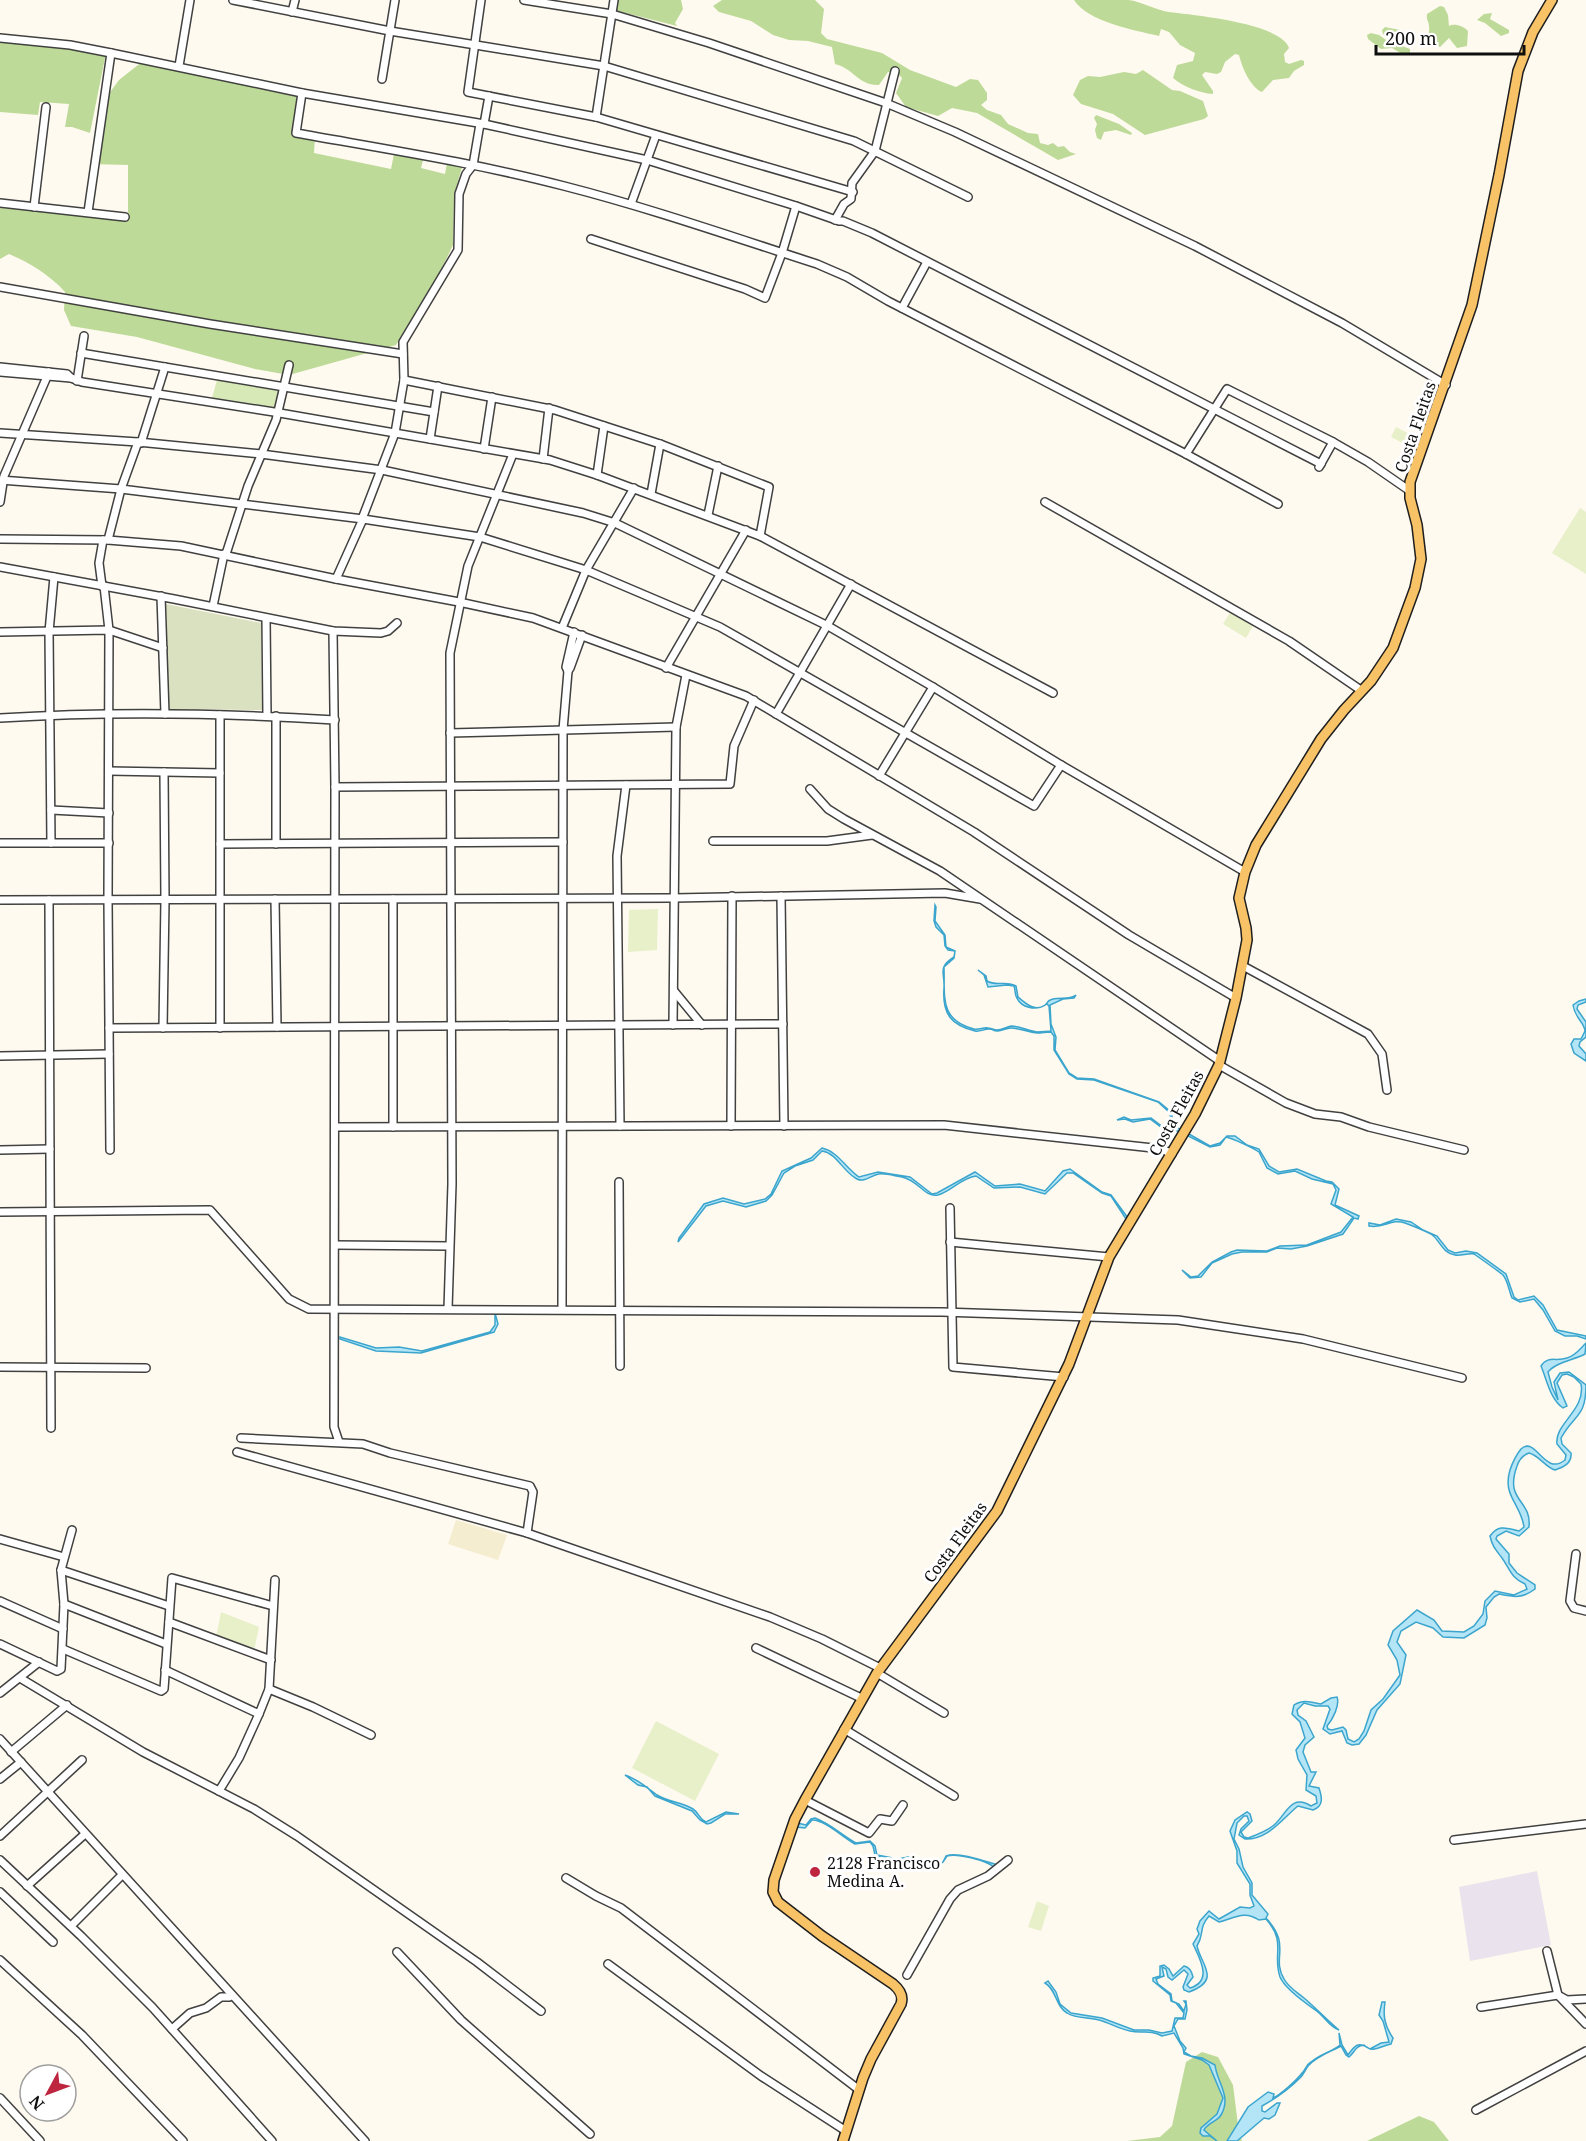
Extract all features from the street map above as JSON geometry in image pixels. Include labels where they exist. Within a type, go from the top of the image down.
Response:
[{"type":"main road","name":"Costa Fleitas","points":[[898,1988],[815,1931],[775,1897],[772,1888],[774,1880],[795,1820],[861,1698],[878,1670],[997,1511],[1064,1377],[1109,1257],[1195,1114],[1220,1063],[1243,966],[1247,934],[1239,898],[1245,872],[1256,845],[1321,739],[1362,691],[1393,648],[1406,616],[1420,570],[1421,551],[1410,492],[1414,469],[1446,385],[1472,305],[1518,71],[1533,32],[1552,0]]},
{"type":"main road","points":[[845,2136],[858,2089],[871,2059],[902,2004],[898,1988]]},
{"type":"street","points":[[179,66],[190,0]]},
{"type":"street","points":[[233,0],[390,31],[604,66],[854,141],[968,197]]},
{"type":"street","points":[[292,12],[295,0]]},
{"type":"street","points":[[382,78],[395,0]]},
{"type":"street","points":[[481,0],[468,92],[596,117],[853,192]]},
{"type":"street","points":[[524,0],[612,14],[709,43],[886,102],[1195,246],[1342,323],[1446,385]]},
{"type":"street","points":[[596,117],[614,0]]},
{"type":"street","points":[[0,38],[70,45],[302,93],[482,124],[647,160],[843,220],[872,233],[1320,466],[1333,442]]},
{"type":"street","points":[[88,212],[111,53]]},
{"type":"street","points":[[837,220],[844,204],[851,199],[852,183],[875,151],[895,71]]},
{"type":"street","points":[[302,93],[296,133],[473,165],[562,185],[631,204],[817,264],[847,277],[1278,504]]},
{"type":"street","points":[[336,579],[382,470],[395,433],[404,380],[404,339],[458,250],[459,194],[466,174],[473,165],[489,96]]},
{"type":"street","points":[[34,207],[46,107]]},
{"type":"street","points":[[631,204],[656,135]]},
{"type":"street","points":[[0,203],[125,217]]},
{"type":"street","points":[[591,238],[745,289],[765,298],[796,206]]},
{"type":"street","points":[[902,308],[926,263]]},
{"type":"street","points":[[0,286],[199,322],[403,354]]},
{"type":"street","points":[[74,380],[84,336]]},
{"type":"street","points":[[81,354],[434,412]]},
{"type":"street","points":[[213,606],[225,554],[242,503],[278,413],[290,365]]},
{"type":"street","points":[[0,367],[543,459],[597,475],[760,536],[1053,693]]},
{"type":"street","points":[[110,1150],[109,630],[99,563],[121,489],[158,394],[165,367]]},
{"type":"street","points":[[0,372],[48,375]]},
{"type":"street","points":[[0,502],[2,480],[48,375]]},
{"type":"street","points":[[404,380],[549,408],[660,444],[769,487],[760,536]]},
{"type":"street","points":[[430,439],[438,386]]},
{"type":"street","points":[[1186,454],[1227,389],[1333,442],[1368,462],[1410,492]]},
{"type":"street","points":[[484,449],[492,397]]},
{"type":"street","points":[[543,459],[549,408]]},
{"type":"street","points":[[597,475],[604,426]]},
{"type":"street","points":[[0,433],[261,454],[382,470],[583,513],[615,523],[828,626],[1245,872]]},
{"type":"street","points":[[651,494],[660,444]]},
{"type":"street","points":[[448,1309],[452,1184],[450,653],[468,566],[513,454]]},
{"type":"street","points":[[708,515],[717,466]]},
{"type":"street","points":[[2,480],[121,489],[242,503],[480,537],[586,570],[720,627],[1034,806],[1061,765]]},
{"type":"street","points":[[562,628],[586,570],[634,488]]},
{"type":"street","points":[[1045,502],[1289,641],[1362,691]]},
{"type":"street","points":[[666,668],[746,530]]},
{"type":"street","points":[[0,538],[106,540],[181,546],[533,618],[582,635],[754,700],[994,845],[1129,935],[1236,998]]},
{"type":"street","points":[[0,567],[161,596],[333,631],[381,633],[388,631],[397,623]]},
{"type":"street","points":[[51,843],[50,632],[54,577]]},
{"type":"street","points":[[776,714],[850,584]]},
{"type":"street","points":[[161,596],[165,714]]},
{"type":"street","points":[[266,618],[267,716]]},
{"type":"street","points":[[0,632],[109,630],[163,648]]},
{"type":"street","points":[[333,631],[335,720],[334,1427],[339,1442]]},
{"type":"street","points":[[562,1309],[563,730],[568,671],[566,667],[573,632]]},
{"type":"street","points":[[568,671],[582,635]]},
{"type":"street","points":[[673,1026],[676,727],[686,675]]},
{"type":"street","points":[[879,776],[933,687]]},
{"type":"street","points":[[335,787],[392,785],[450,788],[730,784],[734,746],[754,700]]},
{"type":"street","points":[[0,718],[165,714],[276,716],[335,720]]},
{"type":"street","points":[[219,1028],[220,715]]},
{"type":"street","points":[[276,716],[276,844]]},
{"type":"street","points":[[450,733],[676,727]]},
{"type":"street","points":[[109,771],[220,773]]},
{"type":"street","points":[[163,1028],[164,772]]},
{"type":"street","points":[[620,1126],[617,856],[626,785]]},
{"type":"street","points":[[810,789],[828,809],[940,871],[1220,1063],[1286,1103],[1316,1114],[1341,1117],[1369,1127],[1464,1150]]},
{"type":"street","points":[[51,810],[109,813]]},
{"type":"street","points":[[713,841],[827,841],[873,835]]},
{"type":"street","points":[[220,844],[563,842]]},
{"type":"street","points":[[0,843],[109,843]]},
{"type":"street","points":[[0,900],[674,898],[945,893],[980,899]]},
{"type":"street","points":[[781,896],[784,1126]]},
{"type":"street","points":[[731,1126],[732,897]]},
{"type":"street","points":[[393,899],[393,1127]]},
{"type":"street","points":[[49,900],[51,1428]]},
{"type":"street","points":[[275,900],[277,1027]]},
{"type":"street","points":[[1243,966],[1368,1034],[1382,1054],[1387,1090]]},
{"type":"street","points":[[674,991],[702,1025]]},
{"type":"street","points":[[109,1028],[783,1024]]},
{"type":"street","points":[[0,1056],[109,1054]]},
{"type":"street","points":[[335,1127],[944,1125],[1162,1149],[1172,1154]]},
{"type":"street","points":[[0,1150],[50,1149]]},
{"type":"street","points":[[619,1182],[620,1366]]},
{"type":"street","points":[[950,1208],[953,1367],[1064,1377]]},
{"type":"street","points":[[0,1212],[210,1210],[289,1299],[309,1309],[952,1312],[1178,1320],[1303,1339],[1462,1378]]},
{"type":"street","points":[[951,1242],[1109,1257]]},
{"type":"street","points":[[335,1245],[449,1246]]},
{"type":"street","points":[[0,1367],[146,1368]]},
{"type":"street","points":[[241,1437],[366,1445],[390,1453],[530,1486],[533,1491],[527,1533]]},
{"type":"street","points":[[237,1452],[527,1533],[770,1617],[822,1639],[878,1670],[944,1713]]},
{"type":"street","points":[[0,1644],[39,1662],[61,1669],[64,1604],[61,1570],[72,1530]]},
{"type":"street","points":[[0,1539],[64,1557]]},
{"type":"street","points":[[1576,1554],[1570,1601],[1574,1608],[1586,1611]]},
{"type":"street","points":[[61,1570],[170,1606]]},
{"type":"street","points":[[63,1649],[161,1691],[164,1689],[172,1578],[273,1606]]},
{"type":"street","points":[[219,1791],[239,1758],[269,1689],[275,1580]]},
{"type":"street","points":[[0,1601],[63,1629]]},
{"type":"street","points":[[64,1604],[166,1644]]},
{"type":"street","points":[[169,1622],[271,1660]]},
{"type":"street","points":[[756,1648],[861,1698]]},
{"type":"street","points":[[0,1693],[39,1662]]},
{"type":"street","points":[[165,1670],[259,1714]]},
{"type":"street","points":[[20,1678],[143,1752],[254,1809],[297,1836],[477,1962],[541,2011]]},
{"type":"street","points":[[269,1689],[371,1734]]},
{"type":"street","points":[[12,1752],[67,1705]]},
{"type":"street","points":[[844,1729],[954,1796]]},
{"type":"street","points":[[0,1739],[365,2141]]},
{"type":"street","points":[[0,1836],[82,1760]]},
{"type":"street","points":[[0,1779],[21,1762]]},
{"type":"street","points":[[805,1800],[869,1833],[880,1819],[892,1821],[903,1805]]},
{"type":"street","points":[[1454,1840],[1586,1824]]},
{"type":"street","points":[[27,1886],[85,1834]]},
{"type":"street","points":[[0,1860],[71,1926],[172,2029],[272,2141]]},
{"type":"street","points":[[898,1988],[950,1899],[958,1890],[988,1876],[1008,1860]]},
{"type":"street","points":[[71,1926],[122,1875]]},
{"type":"street","points":[[566,1878],[621,1908],[858,2089]]},
{"type":"street","points":[[0,1892],[53,1942]]},
{"type":"street","points":[[1547,1951],[1558,1995],[1586,2024]]},
{"type":"street","points":[[398,1952],[461,2020],[590,2134]]},
{"type":"street","points":[[0,1960],[82,2035],[183,2141]]},
{"type":"street","points":[[608,1964],[845,2136]]},
{"type":"street","points":[[172,2029],[190,2013],[206,2008],[220,1997],[232,1995]]},
{"type":"street","points":[[1481,2007],[1558,1995],[1566,2000],[1586,2000]]},
{"type":"street","points":[[1476,2110],[1586,2051]]},
{"type":"street","points":[[0,2098],[40,2141]]},
{"type":"shaded area","points":[[456,1520],[507,1535],[498,1560],[448,1544]]},
{"type":"shaded area","points":[[1537,1871],[1551,1945],[1470,1961],[1459,1887]]},
{"type":"green space","points":[[614,0],[681,0],[683,9],[675,23],[677,26],[614,10]]},
{"type":"green space","points":[[722,0],[815,0],[824,9],[821,33],[827,39],[882,53],[910,70],[956,87],[970,79],[978,80],[987,93],[987,100],[981,105],[987,110],[1001,115],[1008,124],[1028,133],[1038,134],[1040,143],[1064,146],[1076,154],[1058,160],[977,113],[952,108],[938,116],[906,107],[896,93],[902,78],[896,72],[888,72],[879,85],[866,83],[847,69],[835,64],[832,47],[808,41],[789,40],[773,35],[751,21],[719,12],[713,6]]},
{"type":"green space","points":[[1074,0],[1129,0],[1164,11],[1254,26],[1283,39],[1289,48],[1284,54],[1285,62],[1289,64],[1301,60],[1304,61],[1304,65],[1294,71],[1289,78],[1273,80],[1262,92],[1250,81],[1239,55],[1235,54],[1225,62],[1221,72],[1217,74],[1205,72],[1202,75],[1213,94],[1197,91],[1173,78],[1177,65],[1193,61],[1195,53],[1180,45],[1169,32],[1161,29],[1159,36],[1112,24],[1090,14]]},
{"type":"green space","points":[[1440,6],[1444,7],[1448,15],[1449,26],[1459,26],[1468,31],[1467,46],[1457,48],[1449,38],[1440,47],[1429,43],[1427,14]]},
{"type":"green space","points":[[1492,13],[1490,19],[1509,30],[1509,33],[1501,36],[1485,23],[1477,20],[1484,14]]},
{"type":"green space","points":[[1385,27],[1400,30],[1399,43],[1410,49],[1410,54],[1402,54],[1392,48],[1381,49],[1368,39],[1367,35],[1371,33],[1386,40],[1393,40],[1383,34],[1382,30]]},
{"type":"green space","points":[[0,40],[106,53],[90,133],[65,127],[69,104],[40,102],[38,115],[0,112]]},
{"type":"green space","points":[[143,61],[297,94],[292,136],[315,137],[314,153],[391,169],[394,154],[423,160],[421,168],[445,174],[447,163],[463,164],[454,195],[453,245],[442,268],[396,345],[289,375],[255,369],[137,337],[71,326],[64,310],[65,292],[53,280],[9,254],[0,259],[0,206],[128,218],[128,165],[90,164],[105,99],[119,80]]},
{"type":"green space","points":[[1143,70],[1172,90],[1203,101],[1208,116],[1145,135],[1113,114],[1081,104],[1073,95],[1080,80],[1088,76],[1100,77],[1124,72],[1136,74]]},
{"type":"green space","points":[[1096,115],[1119,124],[1132,133],[1131,135],[1116,130],[1104,132],[1101,140],[1097,138],[1095,130],[1097,124],[1094,118]]},
{"type":"green space","points":[[217,380],[279,391],[275,409],[212,398]]},
{"type":"green space","points":[[1396,427],[1417,438],[1412,448],[1391,437]]},
{"type":"green space","points":[[1580,508],[1586,512],[1586,574],[1552,553]]},
{"type":"green space","points":[[166,604],[261,623],[262,710],[169,709]]},
{"type":"green space","points":[[1231,611],[1254,624],[1246,638],[1223,624]]},
{"type":"green space","points":[[658,909],[657,950],[628,952],[629,910]]},
{"type":"green space","points":[[221,1612],[259,1627],[254,1651],[216,1637]]},
{"type":"green space","points":[[656,1721],[719,1754],[695,1801],[632,1768]]},
{"type":"green space","points":[[1037,1901],[1049,1906],[1041,1931],[1028,1927]]},
{"type":"green space","points":[[1202,2052],[1218,2057],[1233,2085],[1242,2141],[1127,2141],[1160,2137],[1172,2126],[1186,2062]]},
{"type":"green space","points":[[1419,2116],[1434,2122],[1449,2141],[1367,2141]]},
{"type":"water","points":[[935,905],[935,921],[945,935],[946,947],[955,951],[948,950],[945,946],[944,935],[936,927],[934,921]]},
{"type":"water","points":[[944,967],[945,997],[949,1013],[963,1025],[974,1029],[991,1029],[977,1031],[954,1022],[947,1011],[944,997]]},
{"type":"water","points":[[978,970],[986,976],[987,981],[991,983],[1016,986],[1018,997],[1037,1008],[1030,1008],[1022,1004],[1016,996],[1014,986],[988,987],[984,975]]},
{"type":"water","points":[[1076,995],[1074,998],[1063,999],[1050,1005],[1051,1024],[1056,1037],[1055,1050],[1069,1073],[1077,1078],[1094,1079],[1159,1102],[1171,1112],[1174,1126],[1182,1130],[1181,1132],[1161,1127],[1150,1119],[1133,1122],[1125,1119],[1117,1120],[1124,1117],[1131,1120],[1151,1118],[1163,1127],[1174,1127],[1169,1112],[1158,1102],[1094,1080],[1077,1079],[1069,1074],[1054,1050],[1054,1036],[1051,1032],[1035,1033],[1017,1029],[1000,1031],[992,1029],[999,1030],[1011,1026],[1038,1032],[1051,1031],[1049,1006],[1045,1005],[1056,998]]},
{"type":"water","points":[[1586,999],[1586,1002],[1578,1005],[1577,1009],[1586,1022],[1586,1037],[1579,1046],[1586,1054],[1586,1061],[1574,1053],[1571,1044],[1574,1039],[1581,1039],[1585,1031],[1573,1005]]},
{"type":"water","points":[[1189,1134],[1210,1146],[1220,1143],[1226,1137],[1220,1145],[1210,1147],[1188,1136]]},
{"type":"water","points":[[1235,1136],[1247,1145],[1259,1149],[1269,1166],[1279,1172],[1297,1169],[1332,1182],[1339,1189],[1335,1205],[1359,1216],[1358,1219],[1354,1218],[1343,1234],[1307,1246],[1291,1249],[1277,1248],[1267,1252],[1232,1254],[1212,1263],[1201,1277],[1190,1278],[1182,1270],[1191,1277],[1198,1276],[1212,1262],[1237,1250],[1267,1251],[1280,1246],[1307,1245],[1341,1232],[1353,1217],[1331,1204],[1336,1190],[1333,1184],[1312,1179],[1295,1171],[1278,1174],[1267,1168],[1259,1152],[1226,1137]]},
{"type":"water","points":[[822,1148],[837,1156],[859,1177],[878,1172],[910,1177],[932,1194],[975,1172],[995,1186],[1020,1184],[1045,1191],[1063,1171],[1070,1169],[1102,1192],[1111,1195],[1128,1218],[1126,1219],[1111,1196],[1102,1193],[1073,1173],[1067,1173],[1045,1194],[1020,1187],[994,1188],[976,1176],[966,1179],[943,1193],[933,1195],[908,1179],[888,1174],[876,1175],[863,1180],[857,1179],[832,1155],[822,1151],[813,1160],[795,1166],[784,1173],[772,1195],[766,1201],[746,1207],[723,1201],[706,1206],[678,1242],[704,1204],[723,1198],[744,1204],[765,1199],[771,1194],[782,1171],[811,1158]]},
{"type":"water","points":[[1396,1219],[1411,1222],[1437,1236],[1448,1250],[1455,1253],[1466,1251],[1477,1253],[1506,1274],[1514,1297],[1518,1300],[1534,1296],[1543,1305],[1557,1330],[1586,1336],[1586,1339],[1565,1336],[1555,1331],[1534,1299],[1520,1302],[1512,1298],[1503,1275],[1474,1254],[1451,1254],[1431,1234],[1405,1223],[1369,1226],[1369,1223],[1380,1225]]},
{"type":"water","points":[[495,1313],[498,1324],[494,1332],[421,1353],[376,1351],[340,1339],[340,1337],[376,1348],[399,1347],[422,1351],[490,1332],[495,1325]]},
{"type":"water","points":[[1586,1343],[1585,1354],[1560,1363],[1548,1372],[1558,1400],[1554,1382],[1560,1373],[1569,1372],[1586,1385],[1582,1410],[1561,1438],[1562,1444],[1571,1453],[1569,1462],[1555,1470],[1529,1453],[1522,1458],[1517,1466],[1514,1487],[1527,1511],[1529,1527],[1519,1536],[1506,1531],[1496,1539],[1509,1554],[1509,1563],[1517,1573],[1535,1585],[1535,1589],[1522,1596],[1499,1594],[1494,1597],[1486,1607],[1485,1625],[1464,1638],[1443,1637],[1433,1628],[1416,1622],[1401,1631],[1397,1642],[1406,1655],[1400,1684],[1377,1710],[1366,1735],[1359,1744],[1347,1743],[1342,1731],[1330,1734],[1323,1729],[1330,1709],[1328,1706],[1304,1703],[1297,1710],[1298,1715],[1306,1721],[1314,1737],[1305,1745],[1303,1752],[1311,1772],[1316,1772],[1309,1786],[1319,1788],[1321,1804],[1313,1810],[1298,1806],[1274,1828],[1253,1838],[1245,1839],[1239,1835],[1241,1829],[1249,1821],[1247,1816],[1237,1823],[1234,1839],[1243,1867],[1252,1883],[1252,1895],[1268,1914],[1266,1918],[1278,1936],[1279,1964],[1284,1979],[1339,2030],[1282,1982],[1277,1961],[1278,1942],[1266,1919],[1259,1920],[1244,1915],[1219,1922],[1209,1916],[1197,1946],[1207,1972],[1205,1982],[1189,1992],[1183,1987],[1188,1974],[1184,1970],[1172,1980],[1168,1977],[1166,1969],[1162,1967],[1164,1976],[1156,1979],[1158,1984],[1171,1994],[1172,2001],[1179,2004],[1184,2011],[1186,2004],[1184,2001],[1186,2001],[1187,2010],[1185,2019],[1178,2019],[1174,2026],[1180,2041],[1186,2048],[1184,2052],[1215,2065],[1223,2090],[1225,2102],[1221,2115],[1204,2130],[1217,2141],[1210,2136],[1203,2136],[1200,2133],[1201,2128],[1217,2114],[1223,2098],[1209,2065],[1184,2054],[1174,2033],[1162,2036],[1154,2033],[1134,2032],[1099,2020],[1071,2015],[1063,2010],[1052,1990],[1045,1983],[1048,1981],[1056,1992],[1060,2004],[1071,2013],[1102,2018],[1134,2030],[1162,2033],[1172,2031],[1175,2018],[1183,2018],[1184,2013],[1176,2003],[1171,2001],[1170,1995],[1153,1981],[1153,1978],[1160,1976],[1160,1966],[1164,1965],[1173,1976],[1184,1966],[1186,1967],[1193,1977],[1187,1985],[1190,1988],[1197,1985],[1203,1975],[1203,1969],[1193,1944],[1199,1934],[1197,1929],[1200,1921],[1209,1911],[1219,1919],[1240,1907],[1254,1906],[1250,1895],[1250,1884],[1237,1863],[1237,1851],[1230,1831],[1235,1820],[1247,1812],[1250,1814],[1252,1821],[1241,1832],[1244,1837],[1248,1838],[1271,1827],[1294,1804],[1298,1802],[1311,1806],[1317,1803],[1316,1796],[1306,1790],[1307,1775],[1298,1759],[1296,1750],[1305,1738],[1300,1722],[1292,1714],[1294,1705],[1304,1702],[1321,1704],[1337,1697],[1337,1708],[1327,1726],[1328,1729],[1343,1727],[1348,1739],[1354,1742],[1364,1731],[1371,1710],[1383,1699],[1400,1675],[1397,1660],[1388,1645],[1393,1631],[1417,1610],[1434,1620],[1442,1631],[1464,1632],[1474,1626],[1483,1614],[1485,1601],[1495,1591],[1514,1595],[1527,1589],[1525,1584],[1511,1573],[1494,1548],[1490,1536],[1500,1528],[1519,1531],[1524,1527],[1508,1487],[1510,1470],[1521,1449],[1526,1446],[1531,1447],[1551,1463],[1558,1464],[1565,1460],[1566,1455],[1557,1444],[1557,1437],[1579,1402],[1581,1384],[1574,1377],[1567,1374],[1562,1375],[1557,1383],[1567,1406],[1563,1408],[1552,1394],[1541,1366],[1549,1360],[1570,1357]]},
{"type":"water","points":[[625,1775],[634,1779],[646,1787],[638,1785]]},
{"type":"water","points":[[648,1789],[661,1797],[693,1809],[706,1822],[726,1812],[739,1814],[725,1814],[707,1824],[692,1811],[655,1796]]},
{"type":"water","points":[[815,1818],[856,1843],[870,1841],[875,1846],[877,1855],[898,1859],[879,1857],[875,1855],[870,1842],[855,1844],[817,1820],[812,1820],[805,1828],[796,1827],[797,1823],[806,1825],[811,1819]]},
{"type":"water","points":[[964,1856],[998,1865],[994,1867]]},
{"type":"water","points":[[908,1857],[937,1865],[943,1862],[938,1866],[912,1859],[898,1859]]},
{"type":"water","points":[[1382,2002],[1385,2002],[1385,2020],[1393,2038],[1391,2044],[1370,2049],[1381,2043],[1389,2042],[1379,2015]]},
{"type":"water","points":[[1339,2033],[1348,2055],[1355,2047],[1363,2045],[1349,2057],[1341,2046],[1315,2060],[1291,2086],[1277,2097],[1262,2106],[1262,2111],[1265,2112],[1280,2103],[1275,2115],[1269,2119],[1264,2118],[1237,2141],[1227,2141],[1248,2107],[1268,2092],[1274,2094],[1273,2098],[1284,2091],[1300,2076],[1309,2063],[1318,2057],[1340,2045]]},
{"type":"place","name":"2128 Francisco Medina A.","points":[[815,1872]]}]
